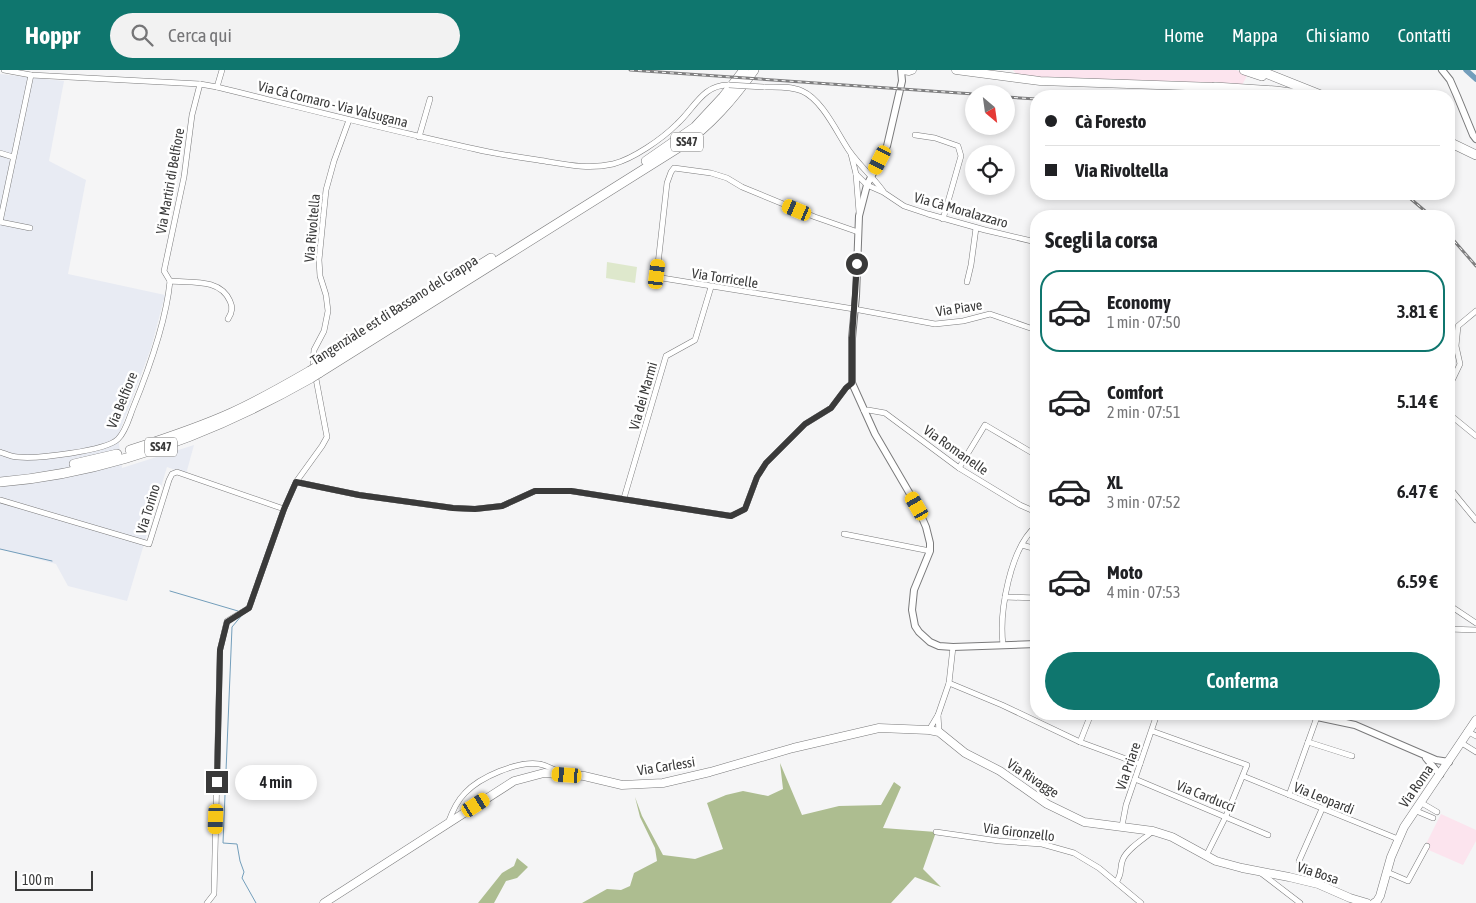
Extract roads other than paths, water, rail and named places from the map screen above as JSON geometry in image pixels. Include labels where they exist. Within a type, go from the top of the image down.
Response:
[{"type":"highway","name":"Tangenziale est di Bassano del Grappa","points":[[0,482],[33,478],[95,466],[163,446],[234,418],[273,400],[314,372],[608,186],[695,127],[744,70]]},
{"type":"highway","name":"Tangenziale est di Bassano del Grappa","points":[[472,273],[690,140],[722,112],[754,70]]},
{"type":"highway","points":[[1244,70],[1306,90]]},
{"type":"highway","points":[[1258,70],[1284,82]]},
{"type":"highway","points":[[1215,87],[1261,90]]},
{"type":"highway","points":[[1455,145],[1476,155]]},
{"type":"highway","name":"Tangenziale est di Bassano del Grappa","points":[[0,477],[59,468],[128,451],[179,434],[231,413],[314,372]]},
{"type":"main road","points":[[956,70],[997,73],[1040,80],[1215,87]]},
{"type":"main road","name":"Via Roma","points":[[1377,902],[1398,839],[1414,810],[1449,762],[1467,731],[1476,720]]},
{"type":"main road","name":"Via Rivagge","points":[[864,731],[892,727],[939,732],[965,752],[1000,771],[1047,804],[1084,822],[1153,831],[1172,837],[1206,856]]},
{"type":"main road","name":"Via Carlessi","points":[[324,903],[514,781],[544,773],[584,776],[622,785],[663,783],[864,731]]},
{"type":"main road","name":"Via Bosa","points":[[1206,856],[1216,861],[1318,884],[1367,903]]},
{"type":"street","name":"Via Cà Cornaro - Via Valsugana","points":[[4,70],[31,75],[200,84],[419,137],[567,166],[596,167],[628,158],[645,148],[676,126],[704,93],[711,88],[729,84],[764,86],[793,89],[803,92],[815,101],[839,133],[851,154]]},
{"type":"street","points":[[217,87],[222,70]]},
{"type":"street","points":[[859,216],[867,185],[887,146],[902,81],[907,70]]},
{"type":"street","points":[[1442,70],[1450,80],[1454,90]]},
{"type":"street","points":[[30,228],[0,222],[12,157],[31,75]]},
{"type":"street","name":"Via Martiri di Belfiore","points":[[170,280],[164,271],[184,177],[192,115],[200,84]]},
{"type":"street","points":[[1455,92],[1476,139]]},
{"type":"street","points":[[419,137],[430,99]]},
{"type":"street","name":"Via Rivoltella","points":[[207,903],[214,894],[220,650],[227,622],[249,608],[284,509],[296,482],[327,436],[313,363],[314,350],[324,331],[328,311],[326,294],[320,276],[319,260],[326,190],[349,120]]},
{"type":"street","points":[[915,136],[935,138],[958,146],[961,156],[943,219]]},
{"type":"street","points":[[0,154],[12,157]]},
{"type":"street","points":[[851,154],[856,174],[859,216],[852,338],[852,383],[875,434],[917,506],[926,527],[930,550],[914,590],[912,618],[919,632],[930,642],[939,646],[1030,644]]},
{"type":"street","name":"Via Cà Moralazzaro","points":[[851,154],[883,192]]},
{"type":"street","name":"Via Torricelle","points":[[854,309],[711,287],[662,278],[657,274],[667,183],[674,168],[719,175],[815,217],[858,232]]},
{"type":"street","points":[[856,174],[867,185]]},
{"type":"street","name":"Via Cà Moralazzaro","points":[[867,185],[883,192],[904,206],[943,219],[1030,241]]},
{"type":"street","points":[[967,282],[976,228]]},
{"type":"street","points":[[170,280],[207,283],[224,290],[232,308],[228,319]]},
{"type":"street","name":"Via Belfiore","points":[[0,452],[15,457],[30,458],[86,450],[118,440],[124,432],[138,396],[161,328],[170,280]]},
{"type":"street","name":"Via dei Marmi","points":[[624,498],[666,356],[695,340],[711,287]]},
{"type":"street","name":"Via Piave","points":[[854,309],[935,324],[962,321],[990,314],[1030,328]]},
{"type":"street","points":[[1455,374],[1460,364],[1456,346],[1458,326],[1476,310]]},
{"type":"street","points":[[296,482],[359,495],[453,508],[475,509],[502,506],[535,491],[571,491],[731,516],[745,509],[757,477],[766,463],[805,424],[831,408],[852,383]]},
{"type":"street","name":"Via Romanelle","points":[[864,411],[885,413],[959,468],[1030,509]]},
{"type":"street","points":[[1455,419],[1476,436]]},
{"type":"street","points":[[959,468],[985,425],[1030,451]]},
{"type":"street","name":"Via Torino","points":[[0,500],[149,544],[169,480],[172,474],[177,472],[284,509]]},
{"type":"street","points":[[1455,498],[1476,520]]},
{"type":"street","points":[[1002,644],[1001,630],[1005,597],[1011,571],[1030,532]]},
{"type":"street","points":[[844,534],[930,550]]},
{"type":"street","points":[[1022,545],[1030,547]]},
{"type":"street","points":[[1005,597],[1030,598]]},
{"type":"street","points":[[1455,609],[1476,623]]},
{"type":"street","points":[[1455,629],[1476,630]]},
{"type":"street","points":[[929,730],[938,715],[949,683],[953,647]]},
{"type":"street","points":[[949,683],[1030,718]]},
{"type":"street","points":[[938,715],[939,732]]},
{"type":"street","points":[[1034,720],[1080,742],[1140,764]]},
{"type":"street","points":[[1080,742],[1089,720]]},
{"type":"street","name":"Via Priare","points":[[1122,826],[1126,805],[1155,720]]},
{"type":"street","points":[[1289,795],[1316,720]]},
{"type":"street","points":[[1331,720],[1355,725],[1423,755],[1449,762]]},
{"type":"street","points":[[1152,731],[1247,765],[1226,816],[1206,856]]},
{"type":"street","points":[[1467,731],[1476,736]]},
{"type":"street","points":[[1308,742],[1352,756]]},
{"type":"street","points":[[1460,742],[1476,752]]},
{"type":"street","points":[[1423,755],[1440,775]]},
{"type":"street","points":[[447,823],[455,807],[466,792],[484,779],[506,769],[526,764],[540,764],[567,775]]},
{"type":"street","name":"Via Leopardi","points":[[1243,776],[1398,839]]},
{"type":"street","name":"Via Carducci","points":[[1135,779],[1268,835]]},
{"type":"street","points":[[1420,802],[1436,812]]},
{"type":"street","points":[[1299,862],[1322,809]]},
{"type":"street","points":[[1414,810],[1434,818]]},
{"type":"street","points":[[1116,882],[1120,877],[1122,861],[1126,855],[1153,831]]},
{"type":"street","name":"Via Gironzello","points":[[936,832],[1052,846],[1074,853],[1099,868],[1141,903]]},
{"type":"street","points":[[1387,872],[1408,881],[1427,846]]},
{"type":"street","points":[[1261,872],[1300,903]]},
{"type":"waterway","points":[[1466,70],[1476,79]]},
{"type":"waterway","points":[[0,549],[52,561]]},
{"type":"waterway","points":[[170,591],[238,611]]},
{"type":"waterway","points":[[242,615],[232,627],[223,843],[237,844],[244,872],[242,878],[256,903]]},
{"type":"railway","points":[[630,70],[965,93]]},
{"type":"railway","points":[[1015,98],[1030,99]]},
{"type":"railway","points":[[1412,200],[1424,210]]},
{"type":"railway","points":[[1455,242],[1476,266]]}]
